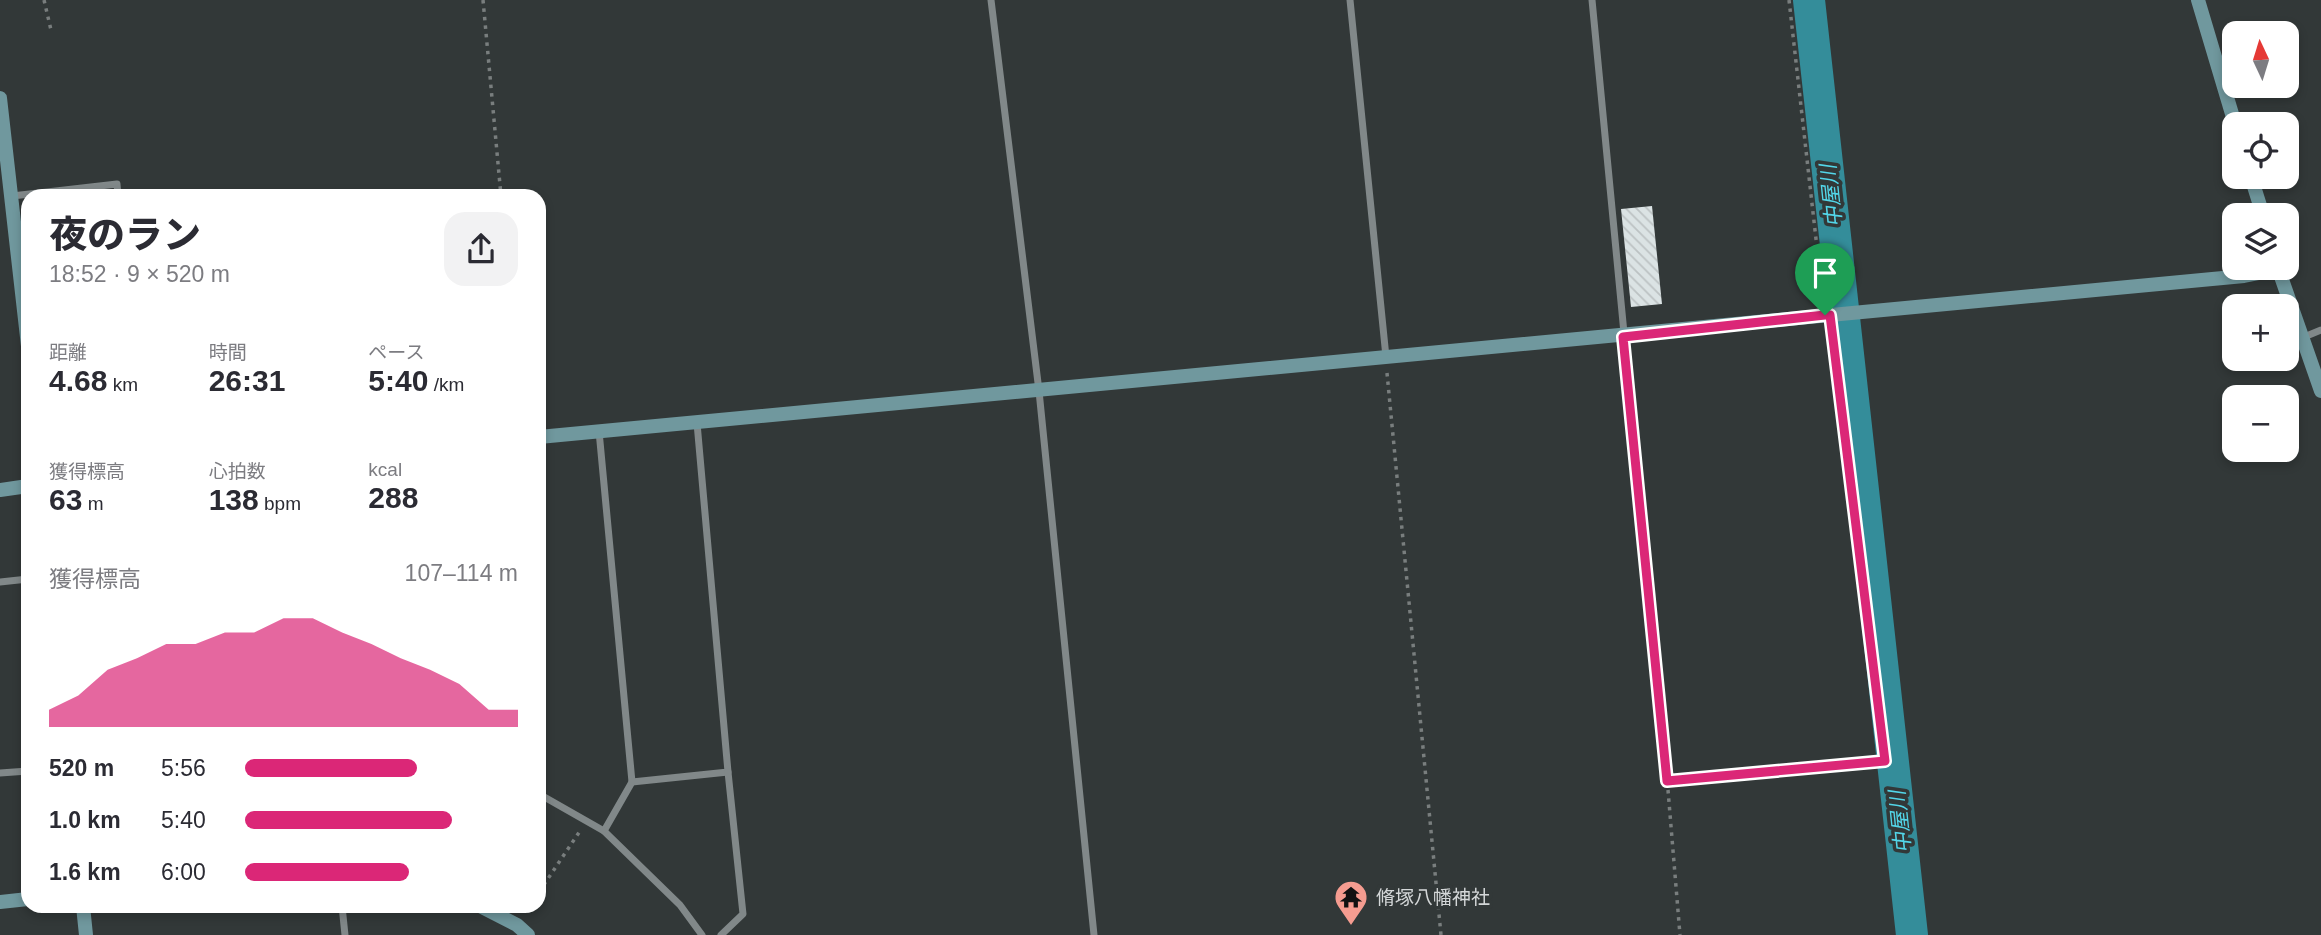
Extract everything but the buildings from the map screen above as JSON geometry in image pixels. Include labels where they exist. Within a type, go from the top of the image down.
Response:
[{"type":"street","points":[[991,0],[1039,391],[1094,935]]},
{"type":"street","points":[[1350,0],[1386,358]]},
{"type":"street","points":[[1592,0],[1667,781],[1885,761],[1831,315]]},
{"type":"street","points":[[2198,0],[2231,112]]},
{"type":"street","points":[[0,98],[6,197],[21,299]]},
{"type":"street","points":[[74,189],[117,184],[117,189]]},
{"type":"street","points":[[546,436],[1623,337],[2222,278]]},
{"type":"street","points":[[2283,280],[2321,391]]},
{"type":"street","points":[[2304,337],[2321,330]]},
{"type":"street","points":[[698,422],[743,914],[721,935]]},
{"type":"street","points":[[599,431],[632,782],[604,831]]},
{"type":"street","points":[[0,490],[21,487]]},
{"type":"street","points":[[0,582],[21,580]]},
{"type":"street","points":[[0,773],[21,772]]},
{"type":"street","points":[[632,782],[728,772]]},
{"type":"street","points":[[546,798],[604,831],[680,905],[702,935]]},
{"type":"street","points":[[0,902],[21,900]]},
{"type":"street","points":[[84,913],[86,935]]},
{"type":"street","points":[[343,913],[345,935]]},
{"type":"street","points":[[494,913],[517,925],[528,935]]},
{"type":"path","points":[[44,0],[51,30]]},
{"type":"path","points":[[483,0],[500,189]]},
{"type":"path","points":[[1789,0],[1831,315]]},
{"type":"path","points":[[1386,358],[1441,935]]},
{"type":"path","points":[[1667,781],[1680,935]]},
{"type":"path","points":[[546,882],[587,821]]},
{"type":"waterway","name":"中屋川","points":[[1809,0],[1912,935]]},
{"type":"place","name":"脩塚八幡神社","points":[[1351,927]]},
{"type":"route","points":[[1825,315],[1830,315],[1885,761],[1667,781],[1623,337],[1825,315]]}]
